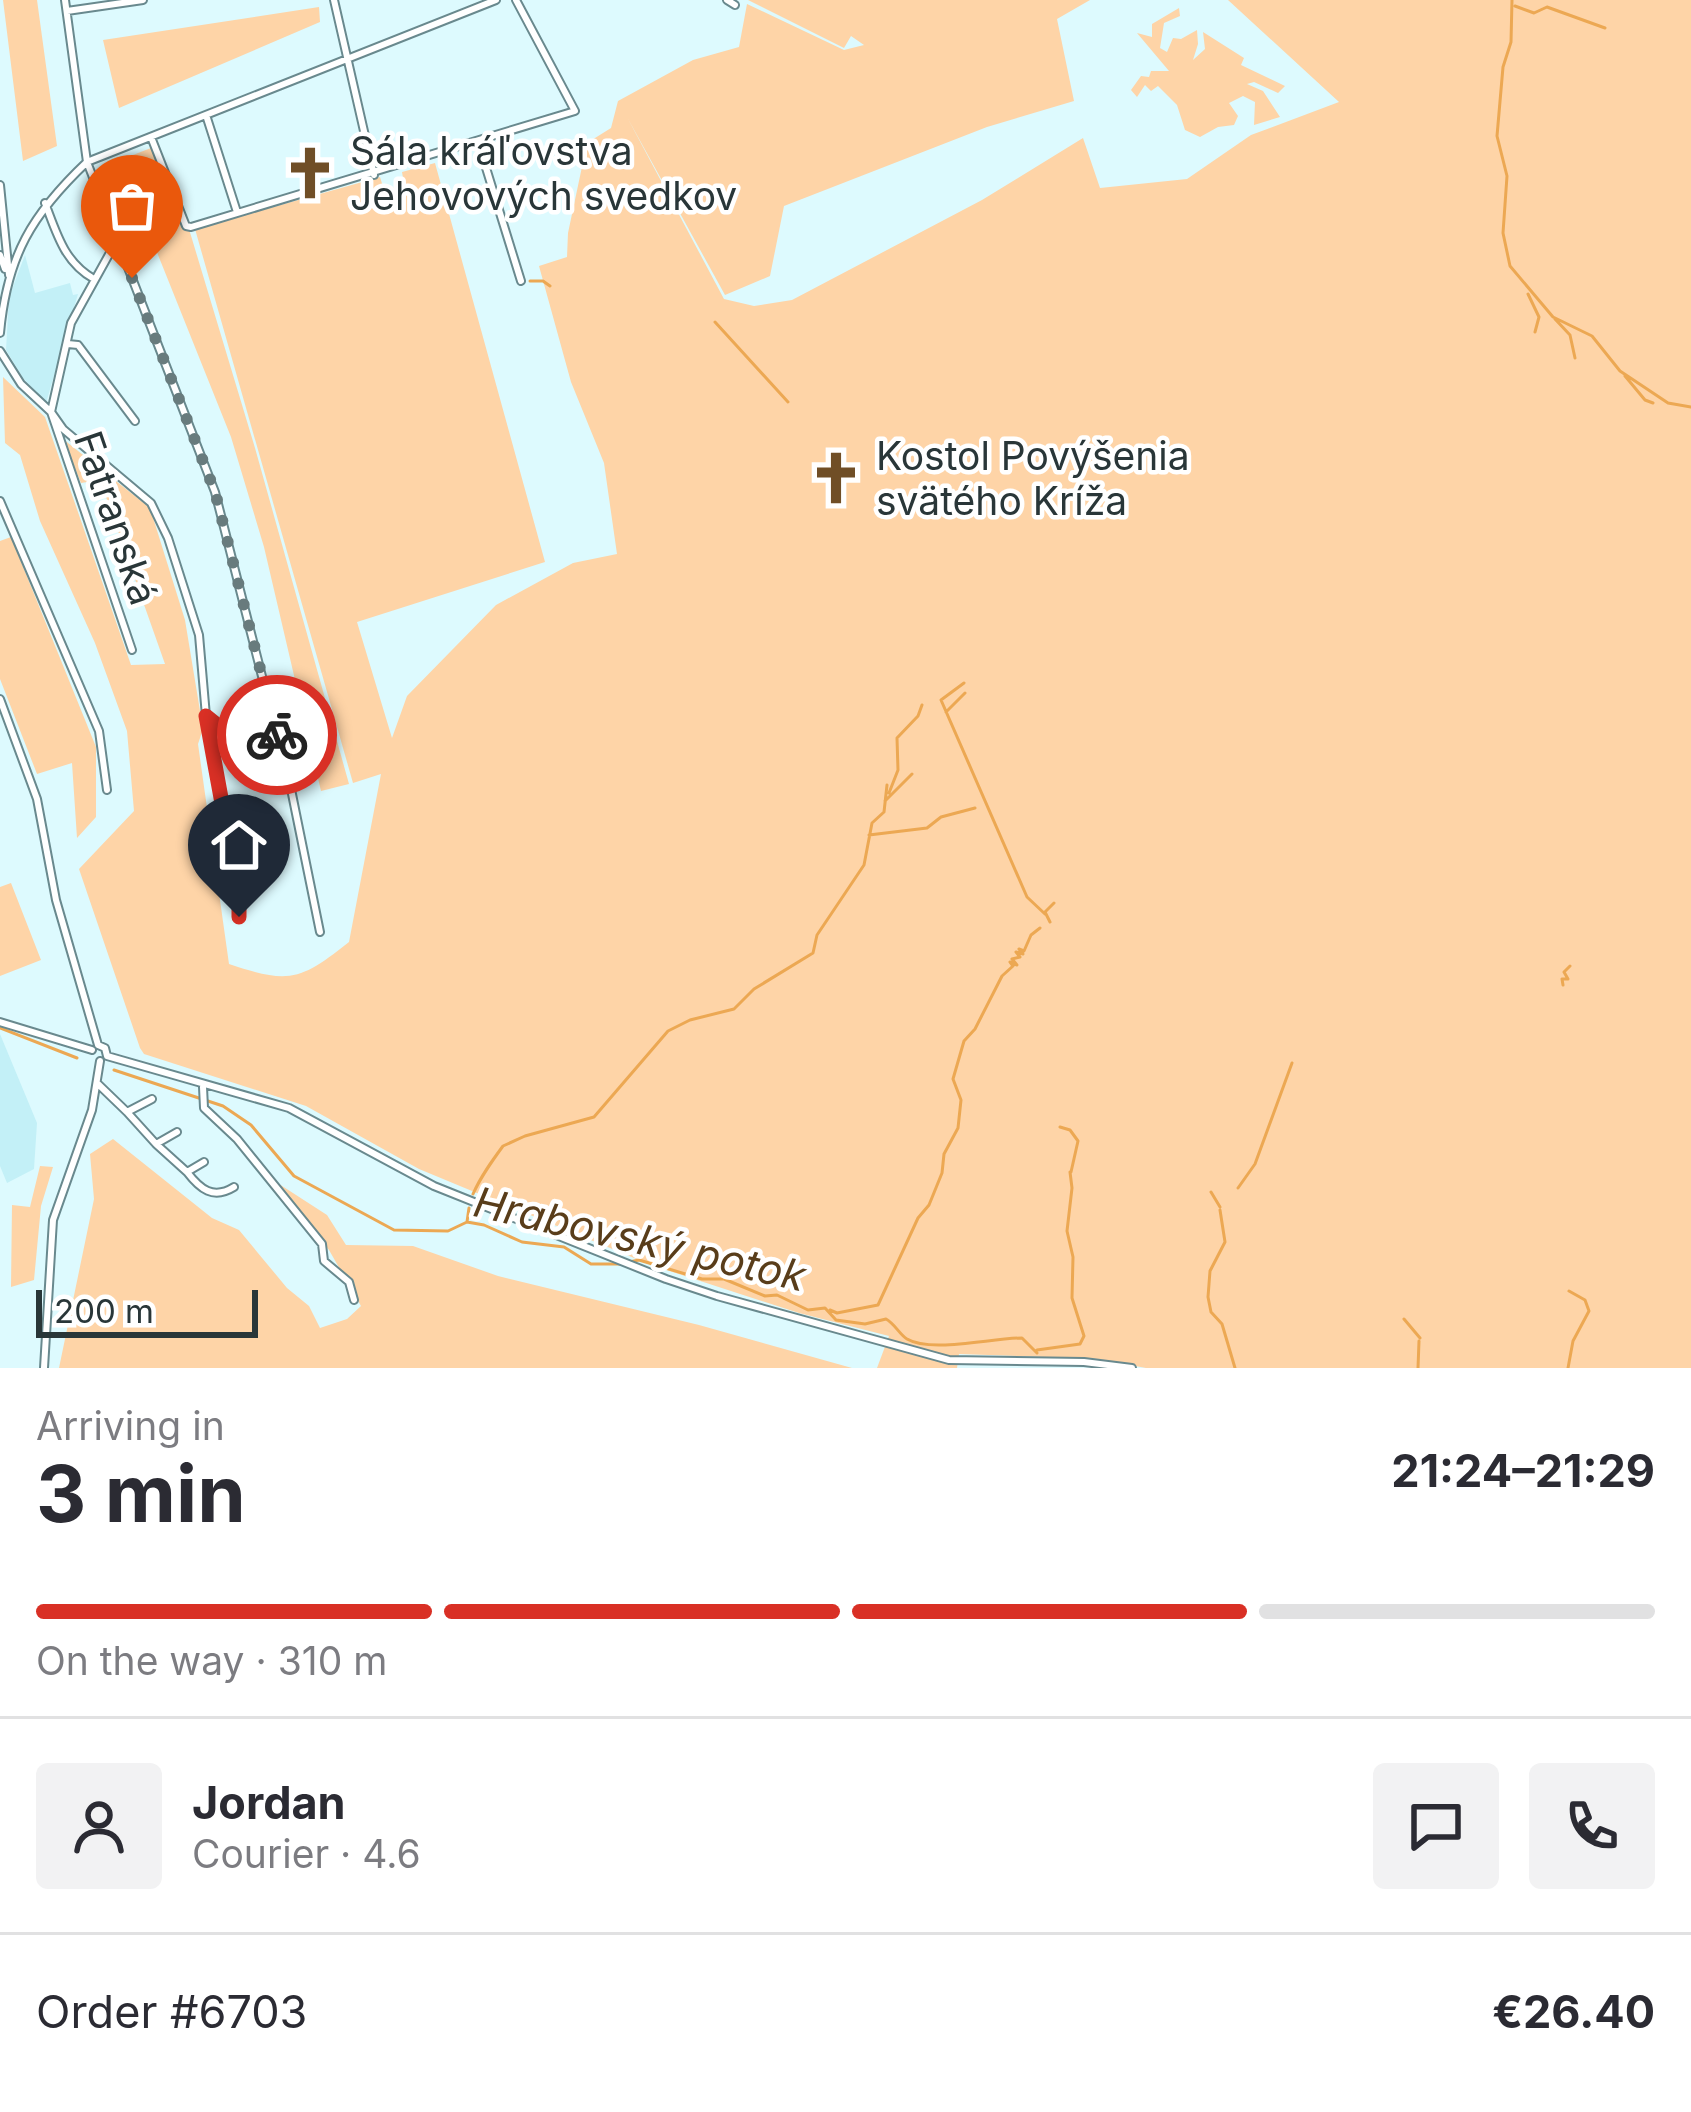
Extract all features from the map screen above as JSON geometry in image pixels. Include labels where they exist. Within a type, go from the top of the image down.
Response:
[{"type":"street","points":[[65,0],[88,162],[215,492],[286,773],[320,932]]},
{"type":"street","points":[[67,11],[143,0]]},
{"type":"street","points":[[334,0],[374,175]]},
{"type":"street","points":[[0,333],[21,242],[46,203],[88,162],[496,0]]},
{"type":"street","points":[[152,137],[186,226],[374,175],[575,111],[516,0]]},
{"type":"street","points":[[206,115],[238,212]]},
{"type":"street","points":[[478,142],[520,281]]},
{"type":"street","points":[[0,185],[9,278]]},
{"type":"street","points":[[46,203],[65,253],[94,279]]},
{"type":"street","points":[[117,240],[77,308],[51,412],[63,429],[130,482],[160,519],[199,634],[206,716],[239,917]]},
{"type":"street","points":[[0,255],[9,278]]},
{"type":"street","points":[[67,344],[78,346],[135,421]]},
{"type":"street","name":"Fatranská","points":[[0,351],[21,384],[51,412],[132,650]]},
{"type":"street","points":[[0,501],[99,731],[106,790]]},
{"type":"street","points":[[0,699],[40,812],[56,900],[95,1048],[93,1058],[202,1093],[289,1108],[421,1180],[619,1261],[767,1311],[949,1360],[1084,1362],[1132,1368]]},
{"type":"street","points":[[206,716],[253,754],[286,773]]},
{"type":"street","points":[[0,1022],[106,1048],[55,1210],[44,1368]]},
{"type":"street","points":[[98,1084],[199,1188],[211,1193],[234,1187]]},
{"type":"street","points":[[202,1093],[204,1108],[237,1139],[322,1244],[324,1262],[349,1282],[354,1300]]},
{"type":"street","points":[[127,1112],[152,1099]]},
{"type":"street","points":[[156,1144],[178,1132]]},
{"type":"street","points":[[187,1172],[204,1162]]},
{"type":"shaded area","points":[[3,0],[37,0],[57,146],[23,161]]},
{"type":"shaded area","points":[[748,0],[1090,0],[1057,19],[1074,101],[987,127],[784,206],[770,276],[725,295],[627,117],[724,299],[754,306],[792,300],[982,200],[1083,138],[1100,188],[1187,179],[1251,135],[1339,102],[1228,0],[1691,0],[1691,1368],[1146,1368],[1098,1359],[959,1354],[957,1368],[877,1368],[889,1336],[799,1313],[651,1265],[419,1169],[306,1106],[144,1054],[79,869],[134,811],[127,731],[95,643],[40,521],[20,455],[5,443],[3,377],[45,417],[131,665],[165,664],[100,480],[81,483],[63,439],[150,508],[185,620],[203,729],[198,744],[229,964],[280,976],[318,965],[349,942],[381,774],[353,783],[195,229],[380,177],[384,190],[404,184],[402,172],[435,163],[545,562],[357,622],[392,738],[407,696],[496,605],[573,563],[617,554],[604,463],[571,382],[539,266],[567,257],[587,143],[611,128],[618,101],[693,60],[739,47],[747,4],[844,50],[864,45],[851,36],[844,48]]},
{"type":"shaded area","points":[[319,7],[320,22],[119,108],[103,40]]},
{"type":"shaded area","points":[[1179,8],[1180,16],[1164,23],[1160,48],[1167,52],[1173,38],[1197,30],[1193,60],[1205,49],[1203,32],[1244,58],[1241,65],[1285,86],[1278,93],[1254,82],[1247,84],[1263,91],[1280,117],[1254,125],[1255,102],[1243,96],[1229,103],[1238,116],[1234,125],[1200,137],[1185,130],[1177,105],[1158,86],[1151,91],[1145,85],[1137,97],[1131,90],[1141,76],[1169,71],[1137,33],[1152,37],[1152,24]]},
{"type":"shaded area","points":[[151,148],[184,230],[189,229],[349,784],[321,791],[264,547],[231,437],[120,160]]},
{"type":"shaded area","points":[[25,255],[35,293],[70,283],[73,295],[78,294],[46,403],[6,350],[9,297]]},
{"type":"shaded area","points":[[11,537],[96,747],[96,817],[77,838],[72,763],[37,774],[0,679],[0,541]]},
{"type":"shaded area","points":[[11,883],[41,960],[0,976],[0,887]]},
{"type":"shaded area","points":[[0,1034],[37,1123],[34,1169],[7,1183],[0,1166]]},
{"type":"shaded area","points":[[113,1139],[212,1218],[239,1230],[287,1288],[309,1306],[320,1328],[347,1319],[361,1306],[329,1250],[279,1184],[327,1215],[346,1245],[413,1246],[498,1276],[852,1368],[59,1368],[94,1199],[90,1154]]},
{"type":"shaded area","points":[[40,1166],[53,1167],[41,1206],[34,1280],[11,1287],[12,1205],[30,1207]]},
{"type":"waterway","points":[[1512,0],[1511,42],[1503,67],[1497,136],[1507,176],[1503,233],[1510,266],[1553,317],[1592,336],[1620,371],[1668,403],[1691,407]]},
{"type":"waterway","points":[[1515,6],[1534,13],[1547,7],[1605,28]]},
{"type":"waterway","points":[[530,281],[550,286]]},
{"type":"waterway","points":[[1528,294],[1539,317],[1535,332]]},
{"type":"waterway","points":[[1555,319],[1570,335],[1575,358]]},
{"type":"waterway","points":[[715,322],[788,402]]},
{"type":"waterway","points":[[1625,376],[1653,403]]},
{"type":"waterway","points":[[964,683],[941,700],[1027,897],[1045,914]]},
{"type":"waterway","points":[[946,712],[965,693]]},
{"type":"waterway","points":[[889,793],[898,770],[897,738],[922,705]]},
{"type":"waterway","points":[[885,801],[912,774]]},
{"type":"waterway","points":[[473,1194],[503,1146],[594,1117],[668,1031],[734,1009],[754,989],[813,953],[817,935],[864,865],[872,823],[884,812],[887,785]]},
{"type":"waterway","points":[[869,835],[927,828],[941,817],[975,808]]},
{"type":"waterway","points":[[1050,922],[1045,912],[1054,903]]},
{"type":"waterway","points":[[830,1310],[837,1313],[878,1305],[918,1218],[929,1205],[944,1154],[958,1128],[961,1100],[953,1079],[964,1041],[1002,976],[1013,966],[1010,962],[1017,965],[1012,959],[1020,957],[1016,952],[1023,954],[1019,949],[1024,951],[1040,928]]},
{"type":"waterway","points":[[1563,985],[1570,966]]},
{"type":"waterway","name":"Hrabovský potok","points":[[0,1028],[77,1058]]},
{"type":"waterway","points":[[1238,1188],[1255,1164],[1292,1063]]},
{"type":"waterway","name":"Hrabovský potok","points":[[114,1070],[223,1106],[251,1125],[294,1176],[394,1230],[448,1231],[467,1222],[522,1242],[564,1247],[591,1264],[620,1264]]},
{"type":"waterway","points":[[1060,1127],[1070,1130],[1078,1141],[1071,1172]]},
{"type":"waterway","points":[[1037,1350],[1080,1344],[1084,1336],[1072,1298],[1073,1257],[1067,1231],[1070,1172]]},
{"type":"waterway","points":[[1211,1192],[1220,1207]]},
{"type":"waterway","points":[[467,1222],[469,1208]]},
{"type":"waterway","points":[[1220,1210],[1225,1242],[1210,1271],[1208,1297],[1235,1368]]},
{"type":"waterway","name":"Hrabovský potok","points":[[629,1262],[639,1260],[702,1279],[724,1279],[808,1310],[825,1308],[836,1320],[865,1324],[886,1319],[918,1343],[1022,1338],[1037,1353]]},
{"type":"waterway","points":[[1568,1368],[1573,1341],[1589,1311],[1585,1300],[1569,1291]]},
{"type":"waterway","points":[[1404,1319],[1420,1338]]},
{"type":"waterway","points":[[1418,1368],[1419,1341]]},
{"type":"way so far","points":[[132,278],[215,492],[277,735]]},
{"type":"place","name":"Sála kráľovstva Jehovových svedkov","points":[[310,173]]},
{"type":"place","name":"Kostol Povýšenia svätého Kríža","points":[[836,478]]},
{"type":"route","points":[[239,917],[206,716],[253,754],[286,773],[277,735]]}]
